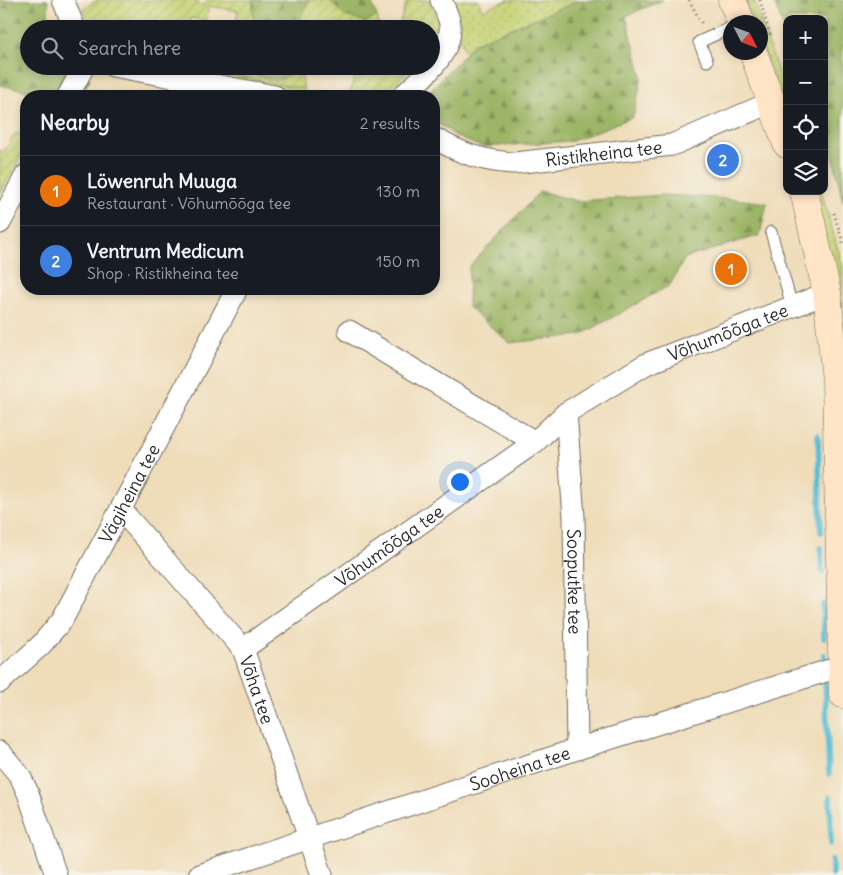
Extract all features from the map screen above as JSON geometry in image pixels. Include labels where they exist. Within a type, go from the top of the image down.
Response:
[{"type":"main road","points":[[732,0],[738,15]]},
{"type":"main road","points":[[756,60],[783,133]]},
{"type":"main road","points":[[805,195],[827,294],[836,380],[843,694]]},
{"type":"street","points":[[64,0],[71,20]]},
{"type":"street","points":[[440,58],[448,41],[450,25],[441,0]]},
{"type":"street","points":[[71,90],[79,75]]},
{"type":"street","points":[[162,75],[243,90]]},
{"type":"street","points":[[409,90],[423,75]]},
{"type":"street","name":"Ristikheina tee","points":[[440,141],[473,158],[515,163],[672,145],[772,102]]},
{"type":"street","points":[[0,223],[20,185]]},
{"type":"street","name":"Võhumõõga tee","points":[[243,649],[535,442],[566,413],[646,364],[827,294]]},
{"type":"street","name":"Vägiheina tee","points":[[0,682],[41,645],[62,620],[234,295]]},
{"type":"street","points":[[349,331],[535,442]]},
{"type":"street","name":"Sooputke tee","points":[[566,413],[574,517],[577,749]]},
{"type":"street","name":"Võha tee","points":[[121,510],[243,649],[322,875]]},
{"type":"street","name":"Sooheina tee","points":[[199,875],[577,749],[842,666]]},
{"type":"street","points":[[0,752],[20,776],[28,793],[56,875]]},
{"type":"lane","points":[[708,61],[699,42],[723,31]]},
{"type":"lane","points":[[771,232],[792,306]]},
{"type":"path","points":[[689,0],[709,37]]},
{"type":"green space","points":[[0,0],[48,0],[49,20],[20,20],[20,75],[87,75],[90,80],[84,90],[24,90],[0,85]]},
{"type":"green space","points":[[98,0],[193,0],[203,6],[208,0],[252,0],[254,20],[236,20],[238,11],[209,6],[206,20],[191,18],[190,20],[88,20],[83,8]]},
{"type":"green space","points":[[252,0],[309,0],[299,20],[253,20]]},
{"type":"green space","points":[[309,0],[329,0],[345,16],[359,20],[299,20]]},
{"type":"green space","points":[[329,0],[370,0],[377,16],[370,20],[359,20],[345,16]]},
{"type":"green space","points":[[410,0],[429,0],[437,20],[401,20],[406,3]]},
{"type":"green space","points":[[449,0],[478,0],[482,10],[508,0],[581,0],[475,43],[465,53]]},
{"type":"green space","points":[[581,0],[663,0],[626,16],[642,77],[633,117],[572,141],[482,147],[457,137],[440,124],[440,90],[431,90],[475,43]]},
{"type":"green space","points":[[745,0],[754,0],[759,15],[750,15]]},
{"type":"green space","points":[[773,0],[843,0],[843,202],[828,140],[828,15],[783,15],[783,25]]},
{"type":"green space","points":[[377,16],[378,20],[370,20]]},
{"type":"green space","points":[[768,42],[783,87],[783,103],[767,60]]},
{"type":"green space","points":[[226,75],[231,75],[304,89],[264,90],[226,83]]},
{"type":"green space","points":[[231,75],[256,75],[276,81],[288,75],[302,75],[304,89]]},
{"type":"green space","points":[[256,75],[288,75],[276,82]]},
{"type":"green space","points":[[355,75],[404,75],[390,90],[351,90]]},
{"type":"green space","points":[[20,134],[20,158],[0,195],[0,150],[4,152],[14,135]]},
{"type":"green space","points":[[540,191],[577,201],[663,195],[735,199],[767,203],[760,235],[685,258],[670,285],[581,335],[510,343],[468,307],[469,267]]},
{"type":"green space","points":[[814,195],[822,195],[843,267],[843,348]]},
{"type":"waterway","points":[[818,435],[821,532]]},
{"type":"waterway","points":[[821,548],[822,572]]},
{"type":"waterway","points":[[823,604],[824,638]]},
{"type":"waterway","points":[[824,655],[825,663]]},
{"type":"waterway","points":[[825,679],[829,774]]},
{"type":"waterway","points":[[830,797],[831,844]]},
{"type":"waterway","points":[[832,860],[832,875]]},
{"type":"place","name":"Ventrum Medicum","points":[[723,160]]},
{"type":"place","name":"Löwenruh Muuga","points":[[731,269]]}]
